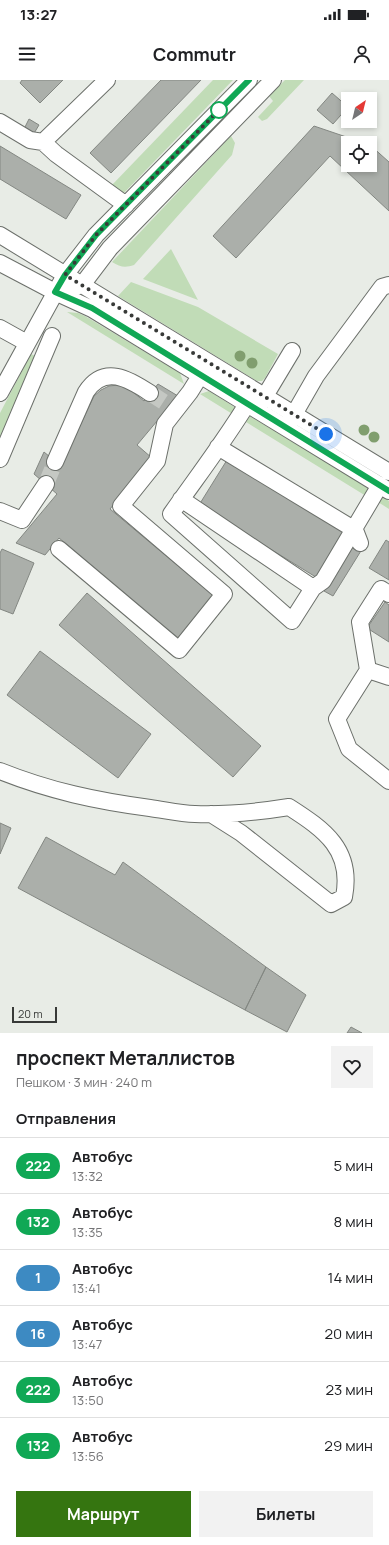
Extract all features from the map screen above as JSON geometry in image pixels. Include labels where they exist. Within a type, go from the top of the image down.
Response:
[{"type":"street","points":[[43,142],[107,80]]},
{"type":"street","points":[[0,393],[65,275],[96,235],[249,80]]},
{"type":"street","points":[[55,292],[82,285],[110,248],[272,80]]},
{"type":"street","points":[[0,122],[30,140],[43,142],[56,154],[126,205]]},
{"type":"street","points":[[0,235],[82,285],[256,401],[386,483],[357,537],[323,581],[313,588],[292,621],[171,514],[218,447],[256,401],[292,351]]},
{"type":"street","points":[[0,263],[55,292],[92,308],[200,376],[256,401]]},
{"type":"street","points":[[290,422],[316,376],[382,287],[389,285]]},
{"type":"street","points":[[0,328],[27,343]]},
{"type":"street","points":[[0,459],[52,336]]},
{"type":"street","points":[[59,549],[179,650],[224,594],[122,506],[157,461],[165,424],[173,408],[200,376]]},
{"type":"street","points":[[55,462],[86,392],[90,385],[98,379],[105,377],[124,379],[134,383],[150,393]]},
{"type":"street","points":[[218,447],[357,537]]},
{"type":"street","points":[[0,511],[22,520],[46,484]]},
{"type":"street","points":[[181,499],[313,588]]},
{"type":"street","points":[[389,594],[381,589],[360,622],[368,670],[337,719],[349,749],[389,781]]},
{"type":"street","points":[[368,670],[389,677]]},
{"type":"street","points":[[0,771],[36,785],[105,802],[194,814],[250,813],[289,807],[320,826],[340,850],[348,880],[344,897],[331,904],[241,833],[211,814]]},
{"type":"green space","points":[[213,80],[233,80],[122,195],[112,185]]},
{"type":"green space","points":[[285,80],[304,80],[267,119],[262,121],[258,117],[273,101],[269,96]]},
{"type":"green space","points":[[231,136],[235,143],[232,155],[134,265],[123,266],[112,262]]},
{"type":"green space","points":[[171,249],[198,300],[143,279]]},
{"type":"green space","points":[[131,282],[198,307],[278,354],[265,378],[262,381],[257,381],[118,296]]},
{"type":"green space","points":[[67,312],[78,313],[85,316],[180,373],[184,384]]},
{"type":"green space","points":[[31,354],[35,356],[0,439],[0,413]]},
{"type":"green space","points":[[209,391],[236,408],[234,415],[200,394]]},
{"type":"green space","points":[[250,416],[370,489],[366,496],[246,422]]},
{"type":"green space","points":[[382,496],[389,501],[389,509],[378,502]]},
{"type":"building","points":[[22,80],[63,80],[40,103],[20,83]]},
{"type":"building","points":[[161,80],[201,80],[111,173],[90,153]]},
{"type":"building","points":[[332,93],[341,101],[341,115],[333,124],[317,110]]},
{"type":"building","points":[[29,119],[39,125],[33,135],[24,129]]},
{"type":"building","points":[[314,126],[343,136],[341,136],[341,166],[330,156],[236,258],[213,236]]},
{"type":"building","points":[[0,146],[81,195],[66,219],[0,179]]},
{"type":"building","points":[[377,151],[389,162],[389,211],[347,172],[377,172]]},
{"type":"building","points":[[158,384],[178,396],[137,445],[152,458],[110,509],[214,596],[178,639],[59,538],[45,555],[16,543],[57,494],[34,474],[44,452],[61,466],[94,396],[109,386],[119,385],[129,389],[144,401]]},
{"type":"building","points":[[227,460],[347,533],[319,579],[199,505]]},
{"type":"building","points":[[355,540],[364,546],[333,596],[324,591]]},
{"type":"building","points":[[386,540],[389,542],[389,580],[369,568]]},
{"type":"building","points":[[2,549],[34,563],[13,614],[0,609],[0,553]]},
{"type":"building","points":[[87,593],[261,746],[233,777],[59,625]]},
{"type":"building","points":[[385,602],[389,605],[389,642],[367,628]]},
{"type":"building","points":[[40,651],[151,734],[118,778],[7,695]]},
{"type":"building","points":[[0,823],[11,828],[0,854]]},
{"type":"building","points":[[46,837],[115,875],[123,862],[266,967],[245,1010],[18,888]]},
{"type":"building","points":[[266,967],[306,995],[287,1032],[245,1010]]},
{"type":"building","points":[[351,1027],[362,1033],[347,1033]]},
{"type":"tunnel","points":[[150,393],[170,406]]},
{"type":"tunnel","points":[[46,484],[55,462]]},
{"type":"bus line","name":"222","points":[[249,80],[96,235],[65,275],[55,292],[92,308],[200,376],[389,491]]},
{"type":"route","points":[[219,110],[221,108],[96,235],[65,275],[326,434]]}]
